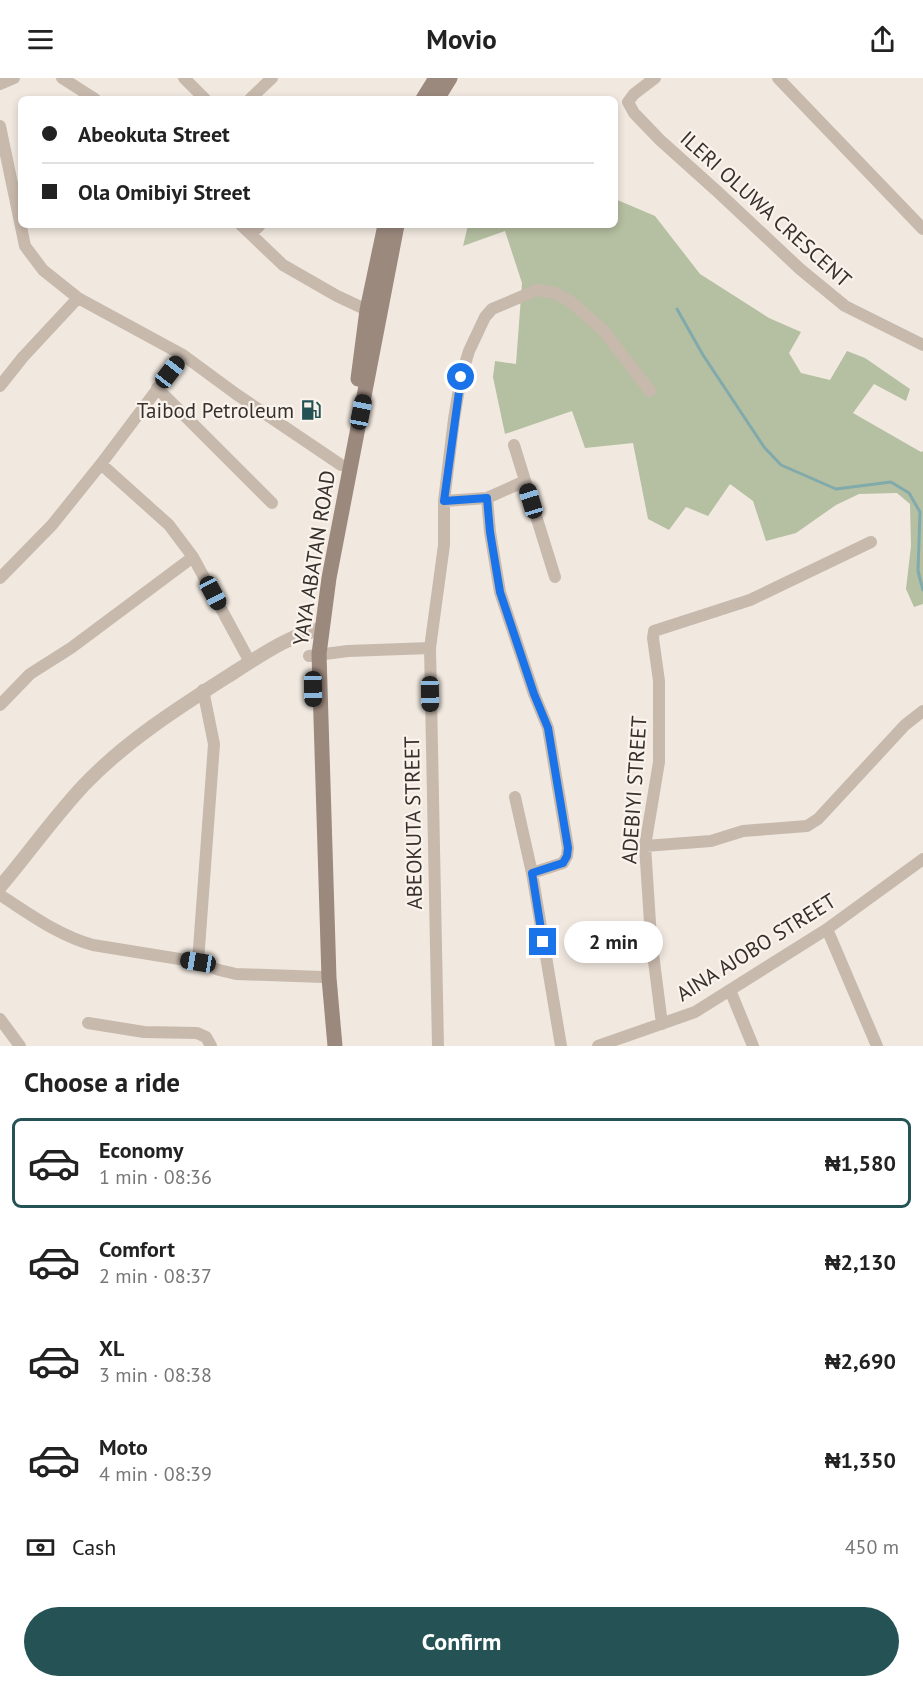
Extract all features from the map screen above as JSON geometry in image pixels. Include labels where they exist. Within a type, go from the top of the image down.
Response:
[{"type":"main road","points":[[425,96],[436,78]]},
{"type":"main road","points":[[439,96],[450,78]]},
{"type":"main road","name":"YAYA ABATAN ROAD","points":[[327,1046],[313,689],[314,655],[341,465],[355,400],[367,310],[384,228]]},
{"type":"main road","name":"YAYA ABATAN ROAD","points":[[316,630],[329,578],[396,228]]},
{"type":"main road","name":"YAYA ABATAN ROAD","points":[[314,655],[329,978],[335,1046]]},
{"type":"street","points":[[0,84],[14,78]]},
{"type":"street","points":[[62,78],[90,96]]},
{"type":"street","points":[[184,78],[201,96]]},
{"type":"street","points":[[253,96],[272,78]]},
{"type":"street","name":"ILERI OLUWA CRESCENT","points":[[655,78],[634,94],[628,102],[634,113],[660,140],[800,269],[845,306],[923,345]]},
{"type":"street","points":[[778,78],[791,82],[923,229]]},
{"type":"street","points":[[0,126],[18,212]]},
{"type":"street","points":[[21,228],[25,246],[43,270],[78,298],[183,355],[341,465]]},
{"type":"street","points":[[256,230],[283,265],[337,296],[367,310]]},
{"type":"street","name":"ABEOKUTA STREET","points":[[438,1046],[430,648],[444,544],[444,501],[461,377],[469,351],[485,317],[492,309],[537,290],[555,293],[570,300],[603,330],[650,391]]},
{"type":"street","points":[[0,386],[23,357],[78,298]]},
{"type":"street","points":[[0,578],[52,525],[183,355]]},
{"type":"street","points":[[157,388],[272,503]]},
{"type":"street","points":[[514,445],[555,577]]},
{"type":"street","points":[[101,464],[169,525],[193,557],[250,662]]},
{"type":"street","points":[[444,501],[487,498],[525,482]]},
{"type":"street","points":[[487,498],[500,592],[534,694],[548,728],[568,848],[563,863],[532,873]]},
{"type":"street","name":"ADEBIYI STREET","points":[[662,1024],[651,938],[645,846],[659,762],[659,681],[654,631],[750,600],[871,542]]},
{"type":"street","points":[[0,705],[30,674],[71,648],[193,557]]},
{"type":"street","points":[[0,887],[84,785],[126,746],[203,690],[292,638],[316,630]]},
{"type":"street","points":[[314,655],[348,651],[430,648]]},
{"type":"street","points":[[198,962],[214,744],[203,690]]},
{"type":"street","points":[[645,846],[711,840],[743,831],[807,826],[818,819],[904,725],[923,711]]},
{"type":"street","points":[[515,796],[532,873],[561,1046]]},
{"type":"street","name":"AINA AJOBO STREET","points":[[598,1046],[622,1043],[662,1024],[695,1012],[827,929],[923,860]]},
{"type":"street","points":[[0,895],[77,941],[198,962],[236,974],[323,977]]},
{"type":"street","points":[[827,929],[877,1046]]},
{"type":"street","points":[[730,990],[753,1046]]},
{"type":"street","points":[[0,1019],[20,1046]]},
{"type":"street","points":[[88,1023],[144,1032],[197,1033],[206,1037],[211,1046]]},
{"type":"green space","points":[[618,200],[655,216],[700,274],[769,318],[801,332],[789,353],[801,373],[830,380],[847,351],[865,358],[910,389],[906,401],[874,384],[853,413],[921,452],[923,451],[923,604],[914,607],[906,589],[911,546],[910,504],[897,493],[859,494],[836,505],[796,533],[766,541],[753,501],[730,484],[708,516],[686,507],[669,530],[648,519],[633,443],[585,448],[572,411],[505,434],[493,377],[495,361],[516,364],[522,283],[505,231],[463,246],[467,228],[618,228]]},
{"type":"waterway","points":[[677,309],[703,355],[764,447],[781,465],[836,489],[891,482],[909,493],[920,512],[918,571],[923,590]]},
{"type":"place","name":"Taibod Petroleum","points":[[311,410]]},
{"type":"route","points":[[461,377],[444,501],[487,498],[500,592],[534,694],[548,728],[568,848],[563,863],[532,873],[543,942]]}]
